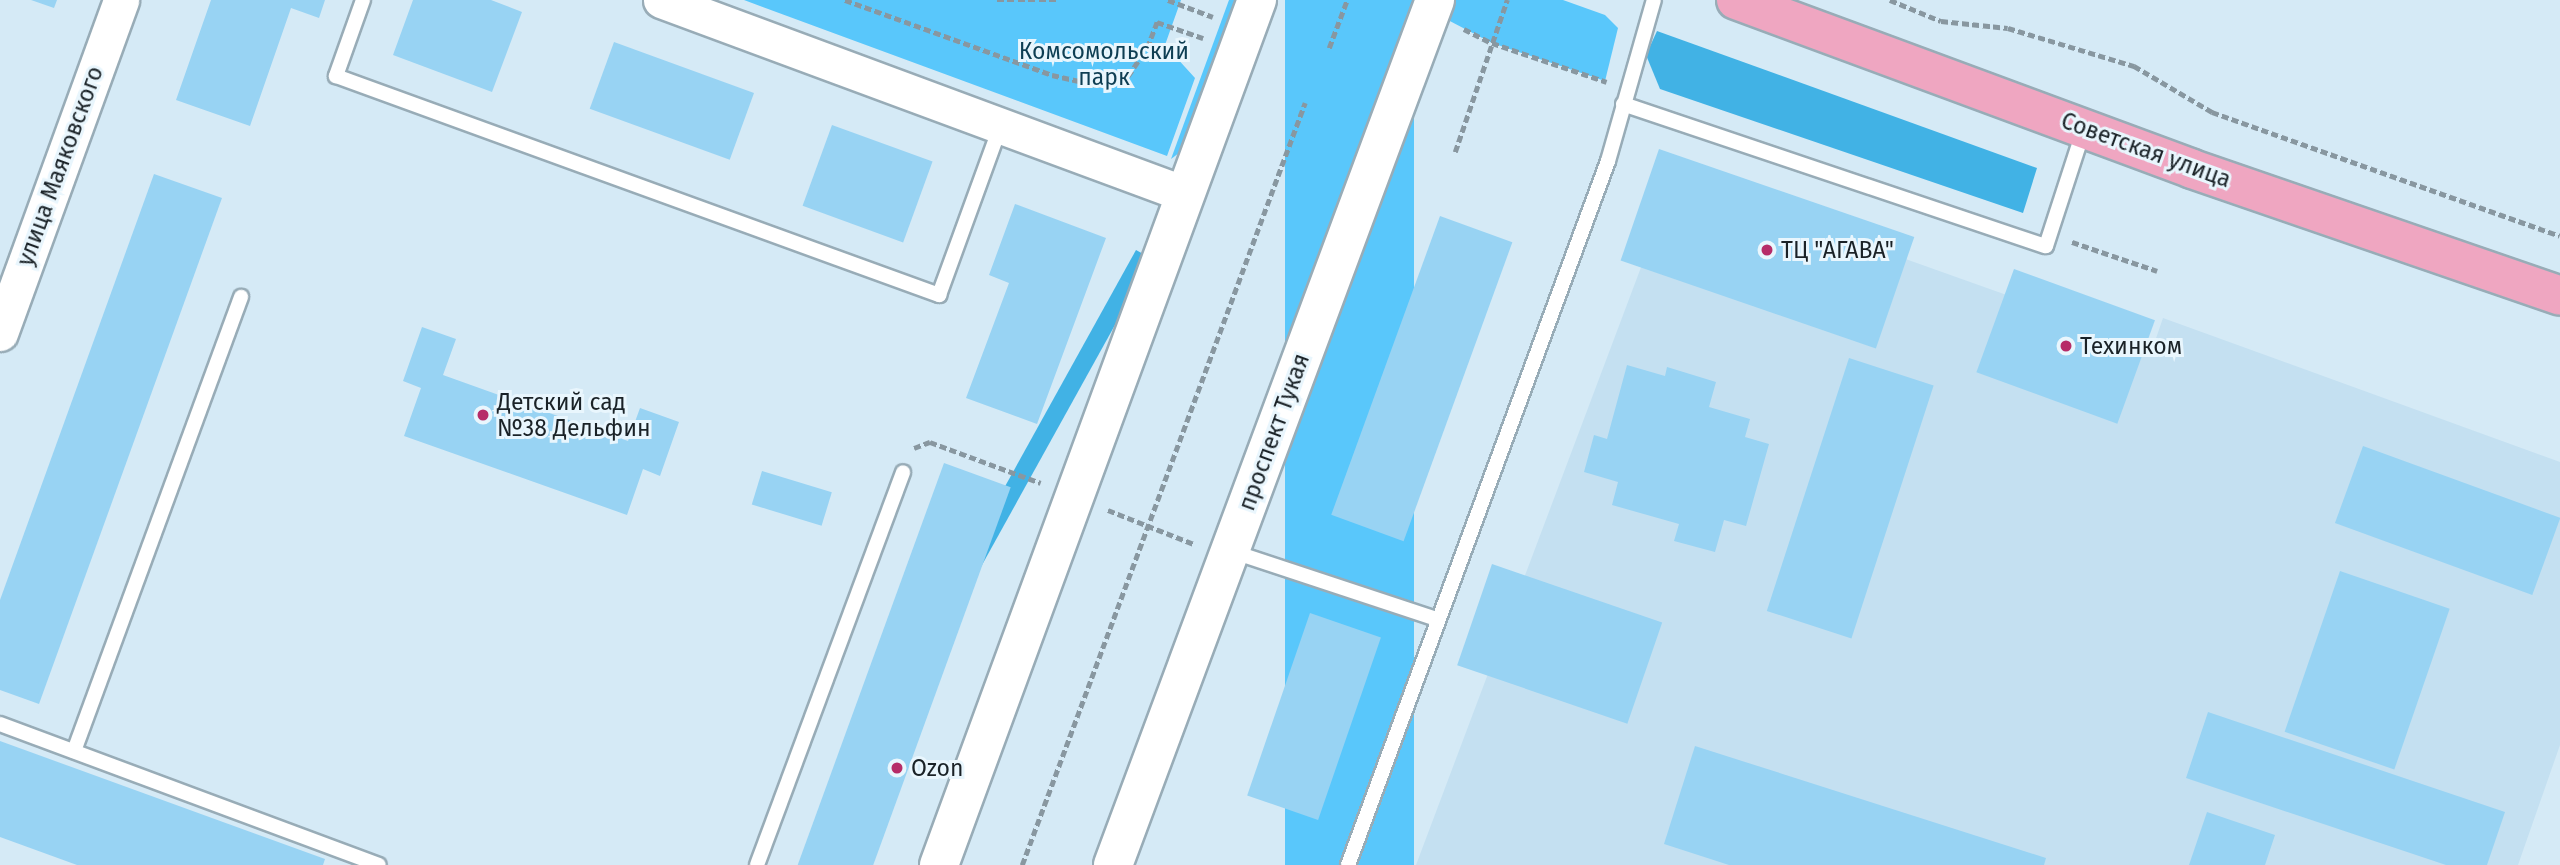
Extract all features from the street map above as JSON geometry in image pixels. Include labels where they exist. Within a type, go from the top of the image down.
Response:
[{"type":"main road","points":[[939,865],[1257,0]]},
{"type":"main road","name":"проспект Тукая","points":[[1114,865],[1214,548],[1435,0]]},
{"type":"main road","name":"Советская улица","points":[[1736,0],[2084,128],[2559,296]]},
{"type":"street","name":"улица Маяковского","points":[[0,333],[121,0]]},
{"type":"street","points":[[661,0],[1185,194]]},
{"type":"lane","points":[[363,0],[336,76],[939,295],[1001,125]]},
{"type":"lane","points":[[1348,865],[1608,161],[1654,0]]},
{"type":"lane","points":[[1623,104],[2046,246],[2084,128]]},
{"type":"lane","points":[[74,751],[242,297]]},
{"type":"lane","points":[[757,865],[903,472]]},
{"type":"lane","points":[[1214,548],[1437,619]]},
{"type":"lane","points":[[0,724],[379,865]]},
{"type":"path","points":[[845,0],[1052,75],[1097,85],[1128,76],[1147,48],[1157,22],[1214,42]]},
{"type":"path","points":[[997,0],[1058,0]]},
{"type":"path","points":[[1168,0],[1222,21]]},
{"type":"path","points":[[1329,48],[1347,0]]},
{"type":"path","points":[[1455,152],[1507,0]]},
{"type":"path","points":[[1890,0],[1941,21],[2008,28],[2134,66],[2212,112],[2560,236]]},
{"type":"path","points":[[1022,865],[1305,103]]},
{"type":"path","points":[[903,472],[912,449],[930,442],[1048,486]]},
{"type":"path","points":[[1097,506],[1149,527],[1214,548]]},
{"type":"shaded area","points":[[1657,31],[2037,168],[2023,213],[1660,89],[1646,55]]},
{"type":"shaded area","points":[[1675,177],[2153,347],[2163,318],[2560,462],[2560,745],[2518,865],[1416,865]]},
{"type":"shaded area","points":[[1136,250],[1152,259],[834,832],[818,824]]},
{"type":"green space","name":"Комсомольский парк","points":[[744,0],[1181,0],[1165,45],[1195,78],[1167,156]]},
{"type":"green space","points":[[1229,0],[1246,0],[1195,141],[1171,159]]},
{"type":"green space","points":[[1285,0],[1414,0],[1414,865],[1285,865]]},
{"type":"green space","points":[[1452,0],[1563,0],[1605,15],[1618,28],[1605,81],[1492,43],[1444,18]]},
{"type":"building","points":[[31,0],[57,0],[54,8]]},
{"type":"building","points":[[211,0],[325,0],[319,18],[291,8],[250,126],[176,100]]},
{"type":"building","points":[[413,0],[491,0],[522,12],[492,92],[393,55]]},
{"type":"building","points":[[614,42],[754,93],[730,160],[590,109]]},
{"type":"building","points":[[832,125],[933,162],[903,242],[803,206]]},
{"type":"building","name":"ТЦ \"АГАВА\"","points":[[1659,149],[1914,237],[1876,348],[1621,261]]},
{"type":"building","points":[[154,174],[222,198],[39,704],[0,690],[0,600]]},
{"type":"building","points":[[1015,204],[1106,238],[1037,424],[966,398],[1009,283],[989,275]]},
{"type":"building","points":[[1440,216],[1512,242],[1404,541],[1331,515]]},
{"type":"building","name":"Техинком","points":[[2014,269],[2155,320],[2117,424],[1976,372]]},
{"type":"building","name":"Детский сад №38 Дельфин","points":[[422,327],[456,339],[443,375],[628,441],[640,408],[679,422],[660,476],[643,469],[627,515],[404,436],[421,388],[403,381]]},
{"type":"building","points":[[1849,358],[1934,386],[1851,638],[1767,611]]},
{"type":"building","points":[[1627,365],[1665,376],[1667,367],[1716,382],[1709,407],[1750,419],[1745,437],[1769,444],[1746,526],[1724,520],[1715,552],[1674,541],[1679,524],[1612,505],[1618,482],[1584,472],[1594,435],[1607,439]]},
{"type":"building","points":[[2363,446],[2560,518],[2532,595],[2335,523]]},
{"type":"building","points":[[944,463],[1011,487],[873,865],[798,865]]},
{"type":"building","points":[[762,471],[832,492],[822,526],[752,504]]},
{"type":"building","points":[[1492,564],[1662,623],[1627,724],[1457,665]]},
{"type":"building","points":[[2340,571],[2450,609],[2394,770],[2285,732]]},
{"type":"building","points":[[1310,613],[1381,637],[1318,820],[1247,795]]},
{"type":"building","points":[[2208,712],[2505,812],[2487,865],[2446,865],[2186,778]]},
{"type":"building","points":[[0,741],[325,859],[323,865],[77,865],[0,837]]},
{"type":"building","points":[[1695,746],[2046,858],[2044,865],[1729,865],[1664,844]]},
{"type":"building","points":[[2207,812],[2275,835],[2265,865],[2189,865]]},
{"type":"place","name":"ТЦ \"АГАВА\"","points":[[1767,250]]},
{"type":"place","name":"Техинком","points":[[2066,346]]},
{"type":"place","name":"Детский сад №38 Дельфин","points":[[483,415]]},
{"type":"place","name":"Ozon","points":[[897,768]]}]
